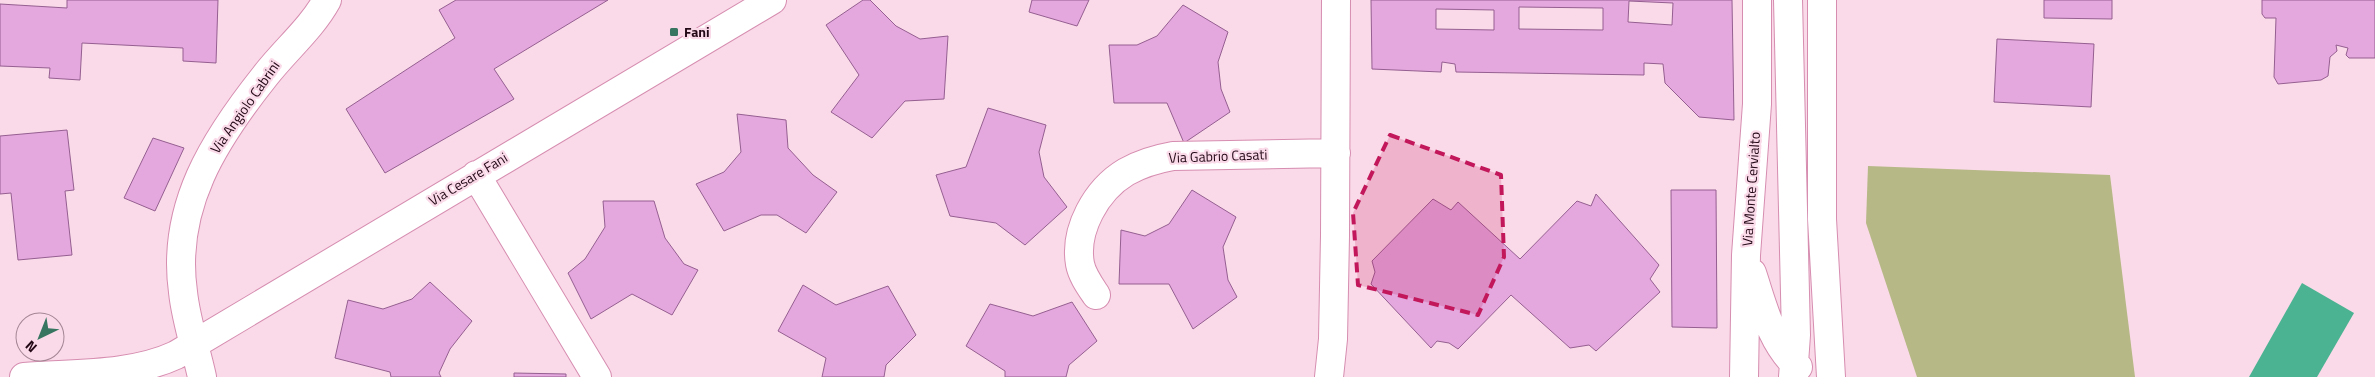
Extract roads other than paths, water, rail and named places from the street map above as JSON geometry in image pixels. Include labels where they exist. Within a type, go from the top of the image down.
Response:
[{"type":"street","name":"Via Angiolo Cabrini","points":[[195,344],[183,293],[180,260],[183,226],[197,182],[214,148],[235,116],[276,62],[308,28],[327,0]]},
{"type":"street","name":"Via Cesare Fani","points":[[24,377],[161,362],[195,344],[772,0]]},
{"type":"street","points":[[1329,377],[1333,339],[1336,0]]},
{"type":"street","name":"Via Monte Cervialto","points":[[1744,377],[1746,255],[1757,104],[1758,0]]},
{"type":"street","points":[[1788,0],[1796,335],[1799,373]]},
{"type":"street","points":[[1822,0],[1822,219],[1831,377]]},
{"type":"street","name":"Via Gabrio Casati","points":[[1096,295],[1080,265],[1079,251],[1084,226],[1100,197],[1125,173],[1156,159],[1173,156],[1336,153]]},
{"type":"street","points":[[476,175],[596,377]]},
{"type":"street","points":[[1746,255],[1772,332],[1799,373]]},
{"type":"street","points":[[195,344],[202,377]]},
{"type":"place","name":"Fani","points":[[674,32]]}]
